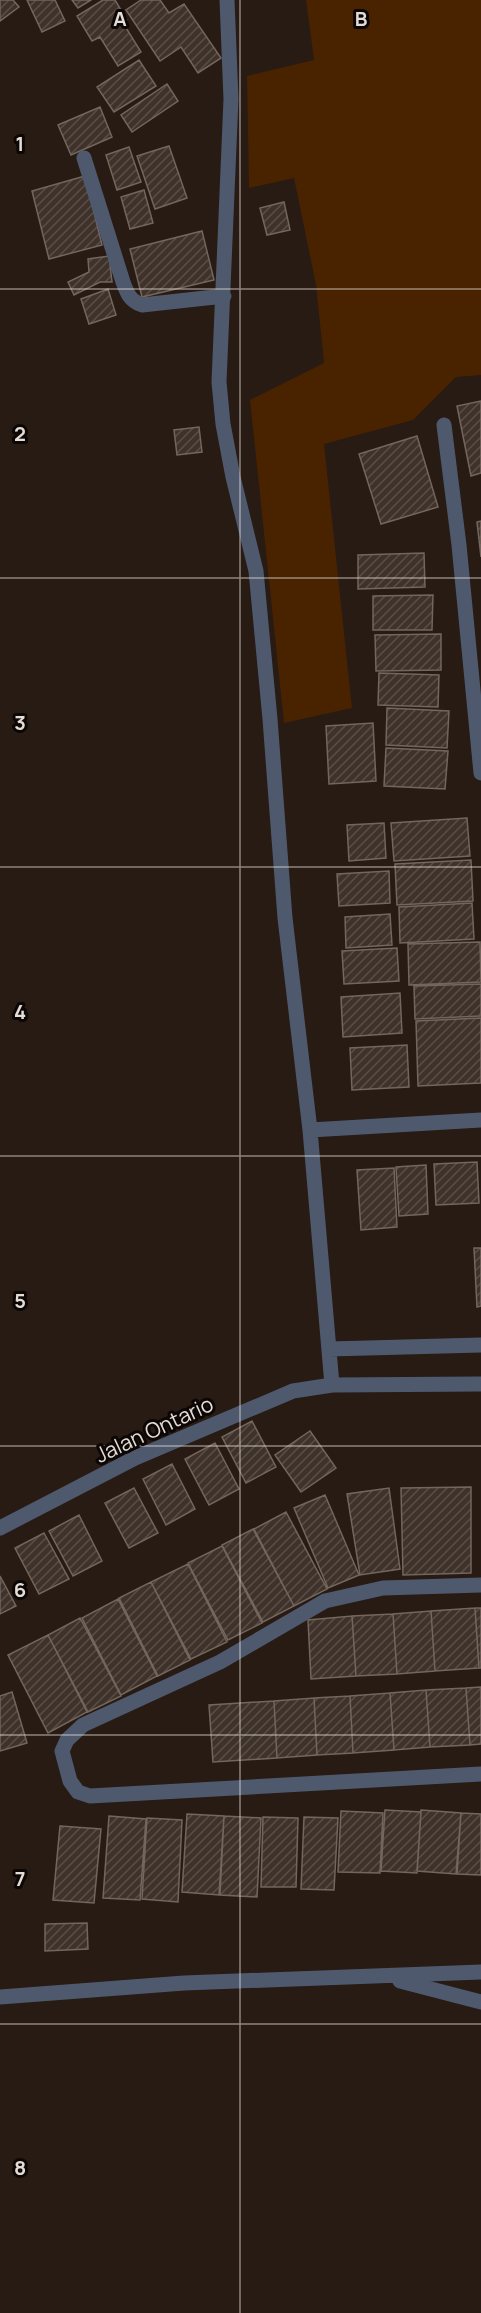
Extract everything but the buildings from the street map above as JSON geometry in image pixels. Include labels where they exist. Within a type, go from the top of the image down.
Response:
[{"type":"street","points":[[226,0],[231,99],[219,382],[223,424],[233,477],[256,571],[285,918],[310,1130],[332,1385]]},
{"type":"street","points":[[84,158],[123,282],[128,296],[134,302],[142,305],[224,296]]},
{"type":"street","points":[[444,425],[481,773]]},
{"type":"street","points":[[310,1130],[481,1120]]},
{"type":"street","points":[[329,1349],[481,1346]]},
{"type":"street","name":"Jalan Ontario","points":[[0,1528],[135,1458],[293,1391],[332,1385],[481,1388]]},
{"type":"street","points":[[481,1585],[383,1588],[325,1601],[220,1662],[83,1725],[67,1740],[62,1751],[70,1781],[78,1792],[90,1796],[481,1774]]},
{"type":"street","points":[[0,1997],[183,1983],[481,1972]]},
{"type":"street","points":[[381,1977],[481,2002]]},
{"type":"shaded area","points":[[306,0],[481,0],[481,375],[456,377],[413,420],[324,444],[352,708],[284,723],[250,400],[324,363],[316,285],[294,178],[249,188],[247,76],[314,60]]}]
